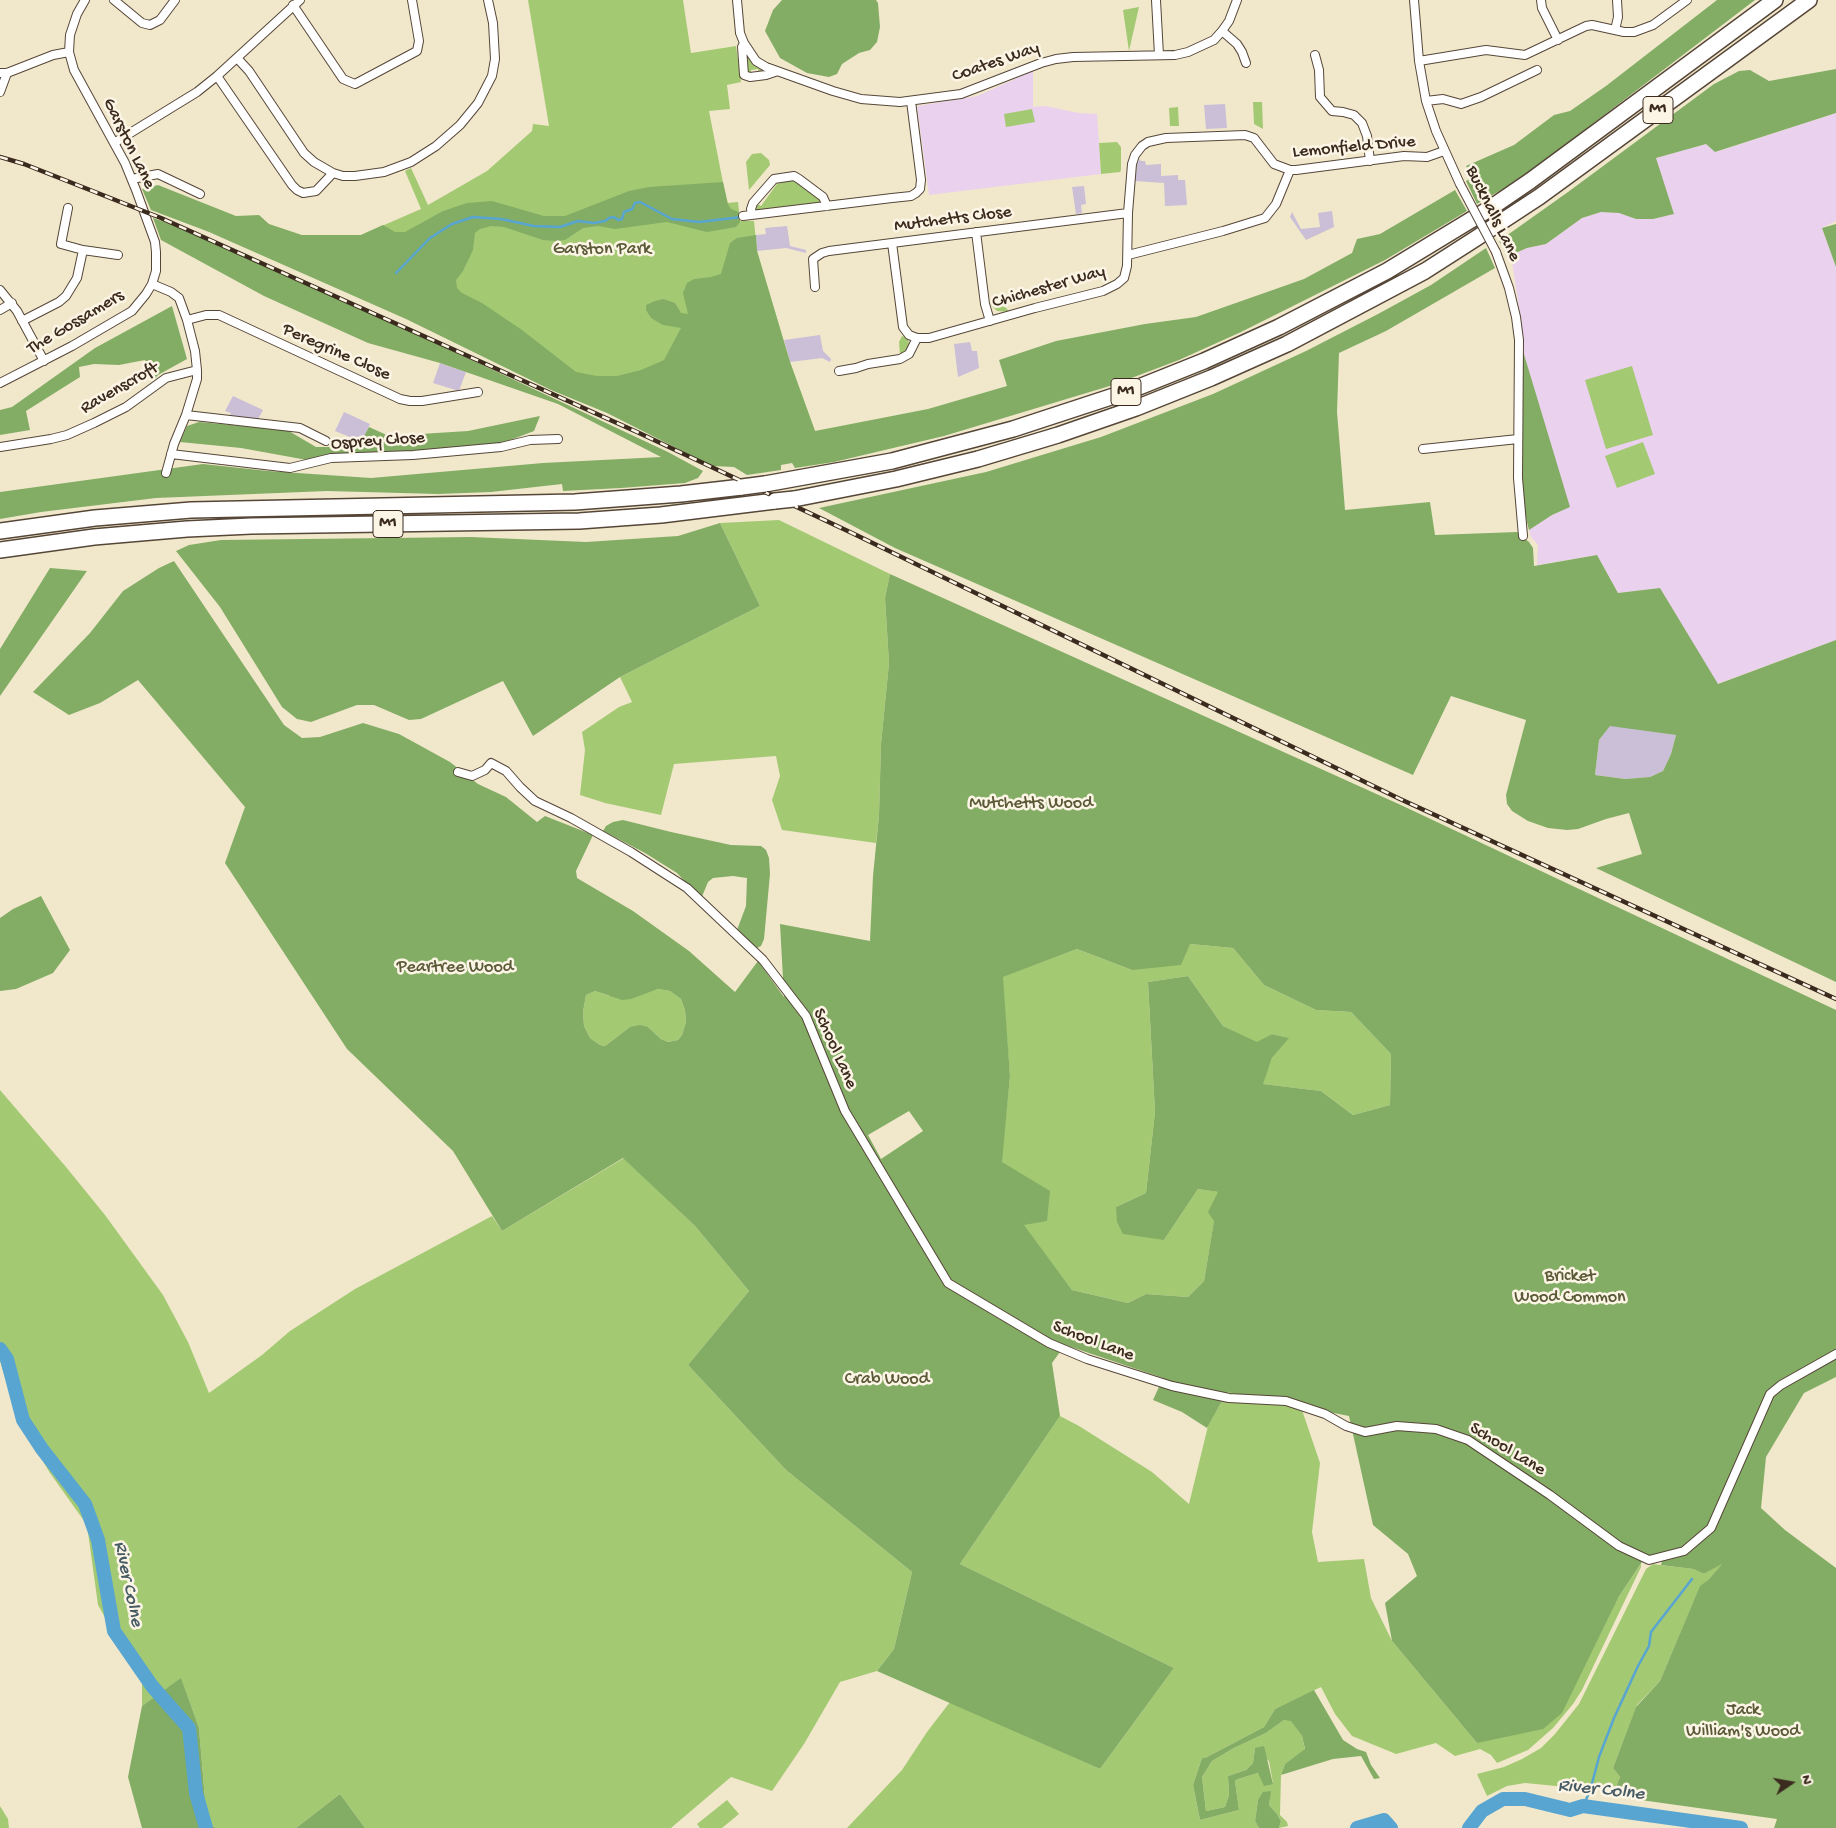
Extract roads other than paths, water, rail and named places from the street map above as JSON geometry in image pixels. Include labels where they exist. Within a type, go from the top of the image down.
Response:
[{"type":"highway","name":"M1","points":[[0,531],[95,518],[191,510],[575,502],[681,494],[765,484],[892,461],[1013,429],[1129,391],[1204,361],[1279,327],[1387,271],[1489,209],[1530,181],[1775,0]]},
{"type":"highway","name":"M1","points":[[0,550],[94,537],[186,529],[251,526],[579,521],[661,515],[794,499],[896,479],[978,459],[1058,435],[1136,408],[1211,378],[1287,344],[1424,271],[1514,213],[1621,138],[1809,0]]},
{"type":"street","name":"Garston Lane","points":[[85,0],[73,24],[69,52],[74,70],[132,179],[155,242],[157,261],[152,284],[140,302]]},
{"type":"street","points":[[114,0],[142,23],[150,25],[160,20],[175,0]]},
{"type":"street","points":[[114,143],[197,92],[237,58],[296,2],[344,79],[355,84],[417,51],[419,41],[412,0]]},
{"type":"street","points":[[237,58],[249,71],[304,153],[314,162],[333,174],[355,176],[395,168],[411,162],[436,146],[460,125],[478,102],[492,76],[495,59],[495,40],[488,0]]},
{"type":"street","name":"Coates Way","points":[[737,0],[740,33],[756,61],[775,72],[861,99],[878,101],[911,101],[961,94],[1041,62],[1056,59],[1175,54],[1194,50],[1214,40],[1222,31],[1229,21],[1237,0]]},
{"type":"street","points":[[1156,0],[1159,55]]},
{"type":"street","name":"Bucknalls Lane","points":[[1414,0],[1419,61],[1426,100],[1444,151],[1496,252],[1509,288],[1516,317],[1519,340],[1518,478],[1523,536]]},
{"type":"street","points":[[1541,0],[1542,8],[1558,40]]},
{"type":"street","points":[[1614,30],[1618,17],[1617,0]]},
{"type":"street","points":[[1419,61],[1486,50],[1525,55],[1586,26],[1592,25],[1624,32],[1645,29],[1687,0]]},
{"type":"street","points":[[1222,31],[1237,44],[1246,63]]},
{"type":"street","points":[[744,43],[742,47],[744,76],[766,75],[775,72]]},
{"type":"street","points":[[0,92],[3,73],[41,59],[69,52]]},
{"type":"street","points":[[1315,55],[1320,96],[1332,111],[1354,115],[1362,122],[1367,136],[1370,161]]},
{"type":"street","points":[[1426,100],[1443,99],[1461,104],[1481,97],[1538,70]]},
{"type":"street","points":[[217,76],[297,190],[303,193],[316,191],[333,174]]},
{"type":"street","points":[[743,216],[911,196],[920,189],[921,180],[911,101]]},
{"type":"street","name":"Lemonfield Drive","points":[[1128,213],[1132,164],[1142,146],[1158,139],[1217,134],[1245,135],[1254,138],[1274,164],[1290,170],[1305,170],[1404,156],[1426,157],[1444,151]]},
{"type":"street","points":[[1128,255],[1209,235],[1265,218],[1276,204],[1290,170]]},
{"type":"street","points":[[132,179],[158,174],[200,194]]},
{"type":"street","points":[[752,215],[753,203],[774,178],[794,176],[800,179],[823,196],[827,206]]},
{"type":"street","points":[[68,208],[61,244],[83,250],[118,255]]},
{"type":"street","name":"Mutchetts Close","points":[[815,287],[813,259],[822,253],[1128,213]]},
{"type":"street","name":"Chichester Way","points":[[917,338],[945,335],[1103,291],[1117,284],[1124,278],[1127,266],[1128,213]]},
{"type":"street","points":[[976,232],[985,304],[990,321]]},
{"type":"street","points":[[839,371],[900,359],[909,354],[917,338],[909,335],[902,327],[892,243]]},
{"type":"street","points":[[22,321],[59,302],[66,296],[77,278],[83,250]]},
{"type":"street","points":[[152,284],[171,292],[179,298],[187,320],[197,370],[197,379],[166,473]]},
{"type":"street","points":[[0,290],[12,303],[44,361]]},
{"type":"street","name":"The Gossamers","points":[[0,383],[44,361],[132,311],[140,302]]},
{"type":"street","points":[[0,310],[12,303]]},
{"type":"street","name":"Peregrine Close","points":[[187,320],[206,315],[219,315],[375,387],[410,401],[422,401],[478,392]]},
{"type":"street","name":"Ravenscroft","points":[[0,447],[67,435],[126,407],[166,378],[197,370]]},
{"type":"street","points":[[186,415],[300,428],[326,441]]},
{"type":"street","name":"Osprey Close","points":[[171,454],[290,468],[331,458],[501,447],[530,440],[558,439]]},
{"type":"street","points":[[1422,449],[1518,439]]},
{"type":"street","name":"School Lane","points":[[458,772],[472,776],[485,770],[491,763],[506,770],[535,801],[571,818],[631,852],[687,888],[763,960],[806,1016],[845,1111],[948,1283],[1049,1343],[1172,1386],[1229,1398],[1286,1401],[1325,1414],[1346,1426],[1366,1432],[1397,1426],[1436,1429],[1468,1440],[1550,1495],[1619,1546],[1649,1560],[1684,1551],[1711,1528],[1770,1394],[1781,1385],[1836,1354]]},
{"type":"waterway","points":[[396,273],[430,238],[452,224],[473,217],[501,219],[534,226],[560,227],[578,221],[594,223],[614,217],[618,220],[622,219],[624,212],[632,209],[635,203],[640,202],[672,219],[699,222],[742,217]]},
{"type":"waterway","name":"River Colne","points":[[0,1349],[7,1359],[23,1420],[42,1449],[85,1504],[98,1540],[114,1631],[152,1686],[189,1728],[196,1793],[206,1828]]},
{"type":"waterway","points":[[1583,1806],[1590,1791],[1599,1757],[1614,1718],[1649,1646],[1651,1632],[1692,1579]]},
{"type":"waterway","name":"River Colne","points":[[1469,1828],[1482,1811],[1503,1799],[1525,1799],[1570,1810],[1583,1806],[1741,1828]]},
{"type":"waterway","name":"River Colne","points":[[1357,1828],[1384,1820],[1391,1828]]},
{"type":"railway","points":[[0,157],[24,164],[161,218],[637,432],[852,533],[1400,799],[1836,999]]},
{"type":"park label","name":"Garston Park","points":[[602,250]]},
{"type":"park label","name":"Mutchetts Wood","points":[[1031,804]]},
{"type":"park label","name":"Peartree Wood","points":[[455,968]]},
{"type":"park label","name":"Bricket Wood Common","points":[[1570,1287]]},
{"type":"park label","name":"Crab Wood","points":[[887,1380]]},
{"type":"park label","name":"Jack William's Wood","points":[[1743,1721]]}]
